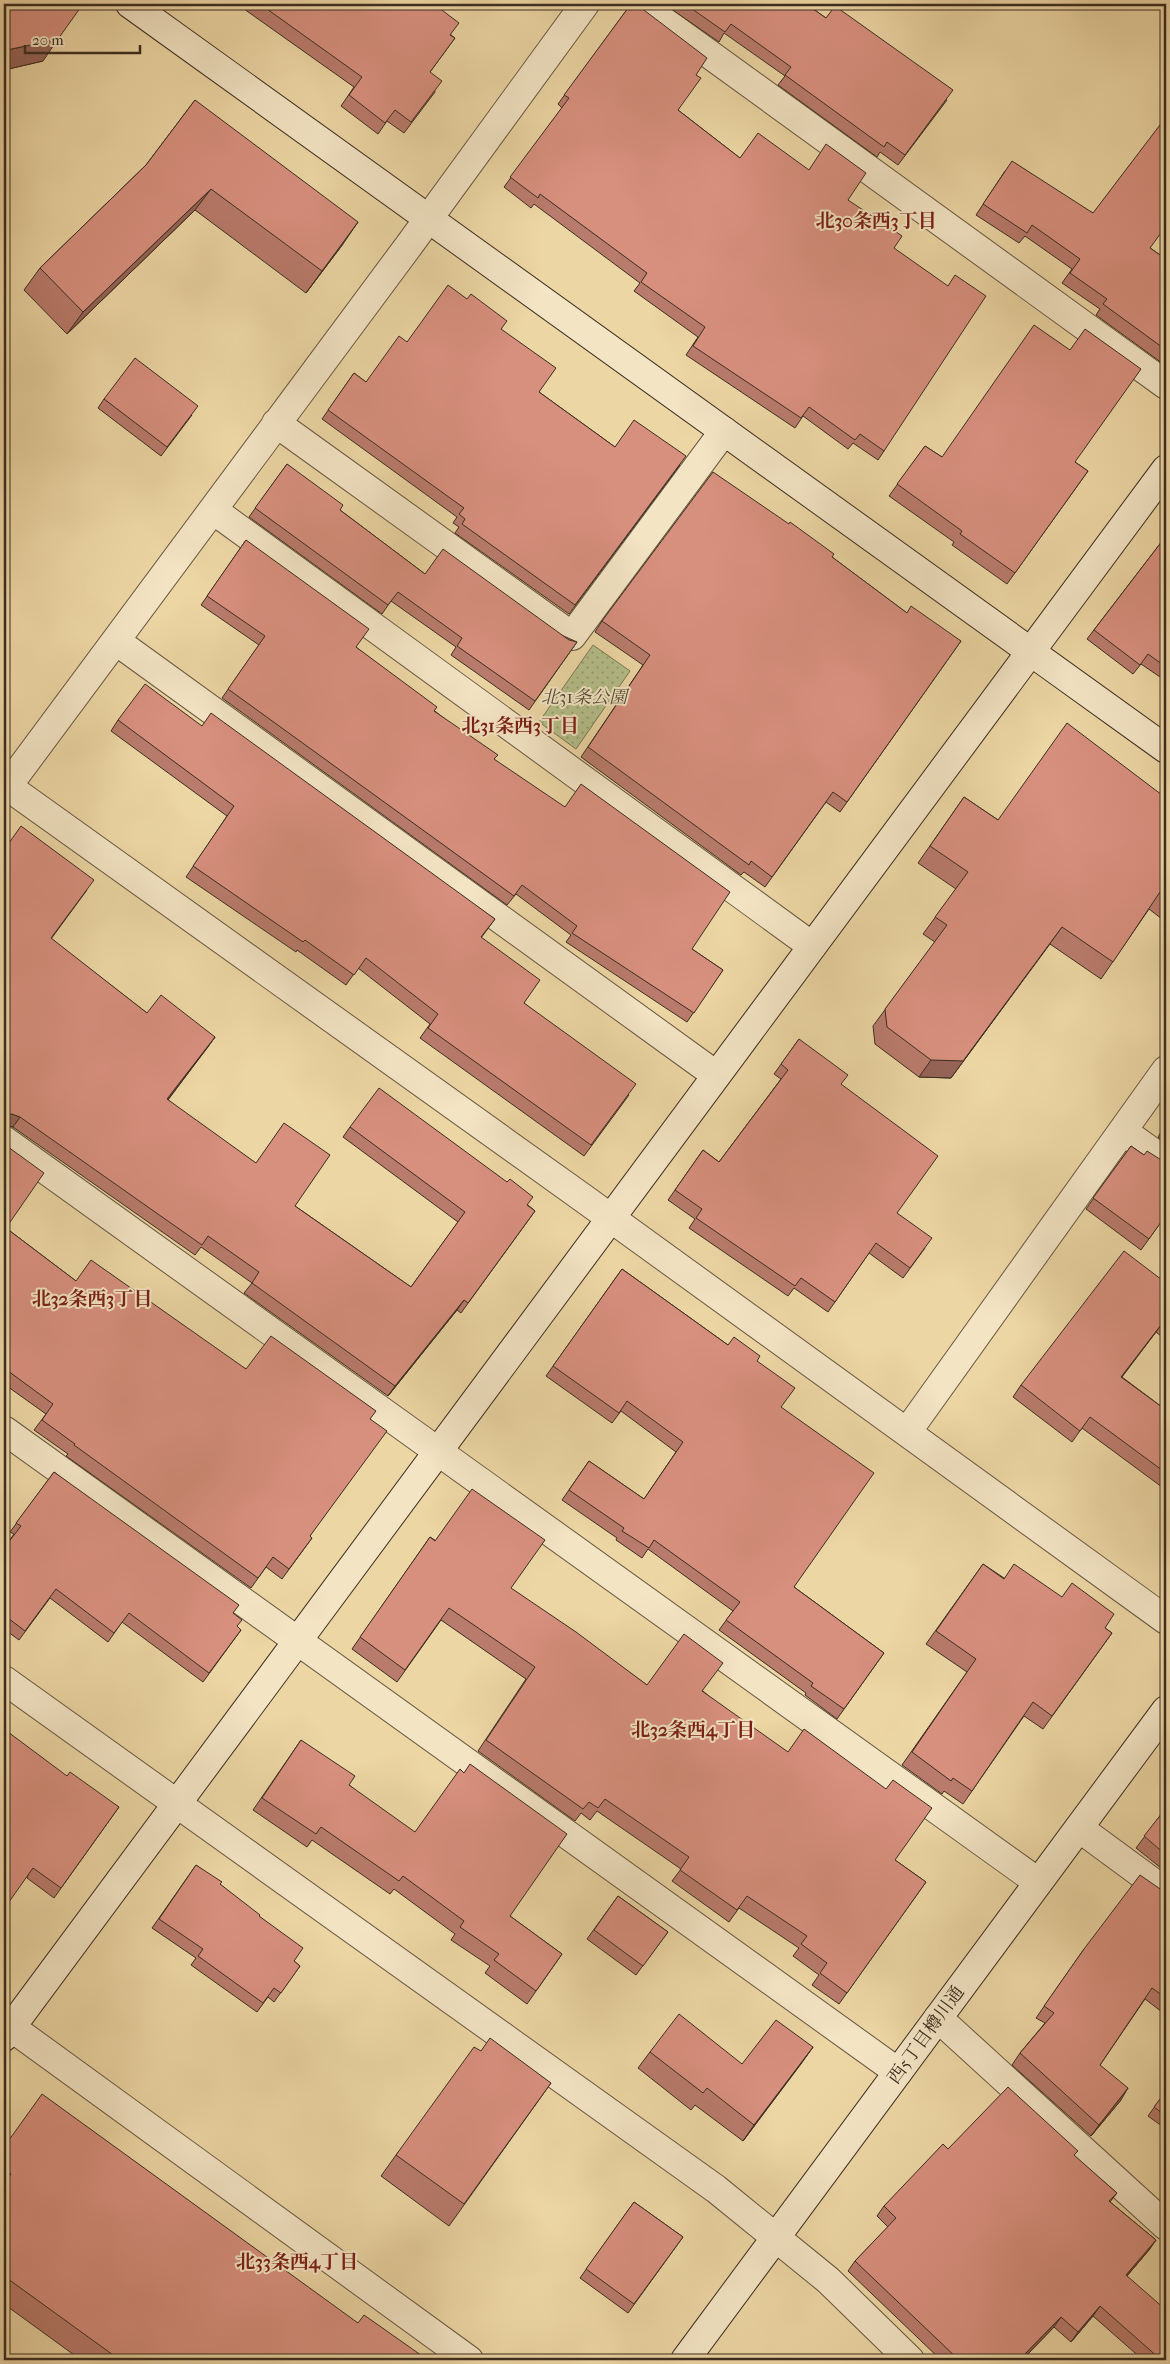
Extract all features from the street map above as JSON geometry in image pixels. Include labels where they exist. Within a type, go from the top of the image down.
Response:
[{"type":"street","points":[[130,4],[1031,650],[1166,749]]},
{"type":"street","points":[[585,4],[6,789],[610,1218],[1166,1620]]},
{"type":"street","points":[[640,4],[1166,385]]},
{"type":"street","points":[[276,423],[572,636],[724,431]]},
{"type":"street","points":[[469,2360],[6,2028],[177,1803],[1166,469]]},
{"type":"street","points":[[212,510],[812,946]]},
{"type":"street","points":[[116,641],[716,1075]]},
{"type":"street","points":[[907,1432],[1166,1070]]},
{"type":"street","points":[[1124,1131],[1166,1162]]},
{"type":"street","points":[[4,1140],[1038,1882]]},
{"type":"street","points":[[4,1430],[898,2072]]},
{"type":"street","points":[[4,1680],[716,2189],[828,2280],[910,2360]]},
{"type":"street","name":"西5丁目樽川通","points":[[685,2360],[1166,1710]]},
{"type":"street","points":[[1079,1828],[1166,1892]]},
{"type":"street","points":[[938,2018],[1166,2226]]},
{"type":"green space","name":"北31条公園","points":[[593,645],[630,671],[576,749],[539,722]]},
{"type":"building","points":[[4,4],[83,4],[58,39],[7,50],[4,39]]},
{"type":"building","points":[[260,4],[434,4],[459,23],[450,35],[455,38],[430,72],[442,81],[411,122],[395,110],[385,123],[349,95],[362,77]]},
{"type":"building","points":[[631,4],[636,4],[707,58],[696,75],[701,78],[678,110],[740,158],[758,133],[809,170],[826,144],[866,173],[848,200],[902,236],[894,248],[948,286],[955,275],[986,296],[884,451],[860,434],[855,440],[809,407],[801,418],[693,346],[705,327],[641,282],[647,273],[540,194],[538,198],[510,177],[569,98],[564,95]]},
{"type":"building","points":[[685,4],[806,4],[826,18],[835,6],[953,90],[905,155],[887,142],[884,147],[785,75],[791,67],[731,24],[725,32]]},
{"type":"building","points":[[195,100],[358,222],[322,271],[211,189],[83,312],[40,268],[146,165]]},
{"type":"building","points":[[1166,117],[1166,226],[1150,248],[1166,259],[1166,350],[1103,304],[1107,299],[1070,273],[1080,259],[1032,225],[1027,233],[983,204],[1012,161],[1093,213]]},
{"type":"building","points":[[448,285],[467,299],[471,294],[507,321],[501,329],[556,368],[539,392],[615,447],[634,420],[686,456],[575,605],[462,524],[465,519],[459,514],[464,508],[328,410],[354,373],[366,382],[399,336],[407,342]]},
{"type":"building","points":[[1034,325],[1070,350],[1085,329],[1141,369],[1075,462],[1088,471],[1015,573],[960,534],[962,531],[897,484],[925,446],[942,457]]},
{"type":"building","points":[[135,358],[198,406],[167,447],[104,399]]},
{"type":"building","points":[[287,464],[343,505],[340,510],[425,574],[443,549],[569,640],[577,642],[535,701],[457,646],[462,638],[398,592],[388,605],[255,508]]},
{"type":"building","points":[[713,472],[789,524],[790,522],[834,554],[832,557],[907,613],[911,606],[961,641],[847,802],[833,792],[772,877],[751,861],[749,865],[588,747],[650,655],[602,621]]},
{"type":"building","points":[[1166,536],[1166,667],[1148,654],[1140,665],[1094,630]]},
{"type":"building","points":[[246,540],[369,629],[356,647],[437,707],[434,711],[498,755],[494,759],[565,807],[581,784],[730,892],[692,949],[723,970],[694,1013],[572,933],[577,926],[522,885],[514,896],[228,689],[265,636],[207,596]]},
{"type":"building","points":[[145,684],[202,726],[211,713],[495,919],[481,937],[540,980],[524,1003],[636,1084],[591,1145],[428,1028],[438,1014],[366,958],[354,975],[305,940],[303,942],[193,866],[234,806],[118,720]]},
{"type":"building","points":[[1067,723],[1166,798],[1166,896],[1160,892],[1113,962],[1062,927],[963,1061],[931,1060],[887,1027],[885,1009],[947,925],[935,917],[968,872],[930,846],[964,797],[998,820]]},
{"type":"building","points":[[21,826],[94,880],[51,938],[147,1013],[161,995],[215,1037],[167,1099],[256,1163],[284,1123],[330,1155],[295,1206],[411,1287],[465,1212],[350,1127],[379,1088],[507,1182],[510,1179],[533,1197],[527,1205],[535,1211],[468,1303],[464,1300],[395,1386],[252,1283],[259,1272],[208,1236],[202,1245],[20,1117],[12,1114],[5,1115],[4,1117],[4,850]]},
{"type":"building","points":[[799,1039],[848,1075],[841,1084],[938,1156],[897,1213],[932,1238],[910,1268],[876,1243],[835,1302],[801,1278],[795,1286],[696,1218],[702,1209],[675,1190],[703,1150],[719,1162],[788,1070],[781,1064]]},
{"type":"building","points":[[4,1144],[44,1173],[6,1228],[76,1281],[91,1260],[246,1369],[271,1336],[376,1411],[370,1419],[387,1431],[310,1536],[312,1538],[289,1569],[273,1557],[258,1578],[42,1420],[53,1404],[4,1368]]},
{"type":"building","points":[[1131,1146],[1144,1155],[1147,1151],[1166,1163],[1166,1215],[1149,1239],[1093,1198]]},
{"type":"building","points":[[1124,1251],[1166,1283],[1166,1323],[1164,1321],[1121,1377],[1166,1410],[1166,1473],[1090,1417],[1080,1431],[1021,1385]]},
{"type":"building","points":[[622,1269],[728,1345],[734,1337],[760,1356],[757,1361],[795,1388],[781,1407],[874,1473],[794,1587],[884,1653],[844,1709],[811,1686],[813,1683],[726,1620],[740,1602],[654,1540],[649,1548],[622,1531],[624,1528],[569,1490],[589,1461],[644,1499],[683,1442],[627,1401],[619,1413],[553,1366]]},
{"type":"building","points":[[54,1472],[239,1605],[233,1613],[242,1620],[237,1626],[241,1630],[209,1673],[129,1613],[114,1633],[56,1589],[25,1631],[4,1615],[4,1548],[21,1526],[16,1523]]},
{"type":"building","points":[[472,1489],[545,1540],[511,1588],[576,1632],[647,1685],[684,1634],[723,1663],[702,1691],[788,1752],[804,1729],[886,1789],[893,1780],[932,1808],[895,1860],[926,1882],[847,1993],[820,1973],[827,1963],[801,1944],[807,1936],[747,1896],[737,1910],[680,1870],[689,1857],[605,1799],[598,1808],[589,1802],[583,1809],[486,1740],[535,1667],[449,1608],[405,1670],[360,1637],[430,1537],[435,1541]]},
{"type":"building","points":[[983,1564],[1004,1579],[1014,1564],[1062,1597],[1072,1583],[1114,1614],[1105,1628],[1112,1633],[1052,1716],[1033,1702],[972,1791],[953,1778],[951,1781],[912,1752],[976,1659],[936,1631]]},
{"type":"building","points":[[4,1729],[67,1776],[70,1772],[119,1807],[61,1888],[33,1868],[4,1909]]},
{"type":"building","points":[[301,1740],[355,1776],[349,1785],[415,1832],[460,1769],[464,1773],[470,1764],[567,1834],[510,1916],[562,1954],[536,1991],[494,1960],[499,1954],[460,1927],[464,1921],[403,1876],[399,1881],[321,1827],[316,1834],[262,1798]]},
{"type":"building","points":[[1166,1808],[1166,1855],[1144,1836]]},
{"type":"building","points":[[196,1865],[222,1882],[220,1884],[259,1916],[303,1948],[294,1961],[300,1966],[281,1993],[274,1988],[263,2003],[198,1956],[203,1949],[159,1919]]},
{"type":"building","points":[[1140,1875],[1166,1893],[1166,1998],[1152,1988],[1100,2065],[1128,2088],[1099,2125],[1020,2053],[1054,2013],[1044,2006]]},
{"type":"building","points":[[618,1896],[668,1932],[643,1966],[594,1930]]},
{"type":"building","points":[[679,2014],[742,2064],[776,2020],[813,2047],[754,2125],[707,2088],[703,2093],[650,2052]]},
{"type":"building","points":[[490,2038],[551,2083],[464,2204],[396,2155],[474,2047],[481,2051]]},
{"type":"building","points":[[1008,2087],[1078,2151],[1074,2155],[1117,2193],[1109,2201],[1156,2240],[1126,2275],[1166,2310],[1166,2360],[1158,2360],[1159,2358],[1100,2306],[1078,2332],[1061,2317],[1019,2360],[959,2360],[855,2261],[896,2218],[884,2206],[943,2144],[948,2149]]},
{"type":"building","points":[[1166,2091],[1166,2116],[1154,2107]]},
{"type":"building","points":[[42,2094],[358,2323],[364,2315],[428,2360],[120,2360],[4,2276],[4,2184],[11,2174],[4,2169],[4,2147]]},
{"type":"building","points":[[634,2202],[683,2237],[634,2304],[586,2269]]},
{"type":"district","name":"北30条西3丁目","points":[[876,221]]},
{"type":"district","name":"北31条西3丁目","points":[[520,726]]},
{"type":"district","name":"北32条西3丁目","points":[[92,1299]]},
{"type":"district","name":"北32条西4丁目","points":[[693,1730]]},
{"type":"district","name":"北33条西4丁目","points":[[297,2262]]}]
